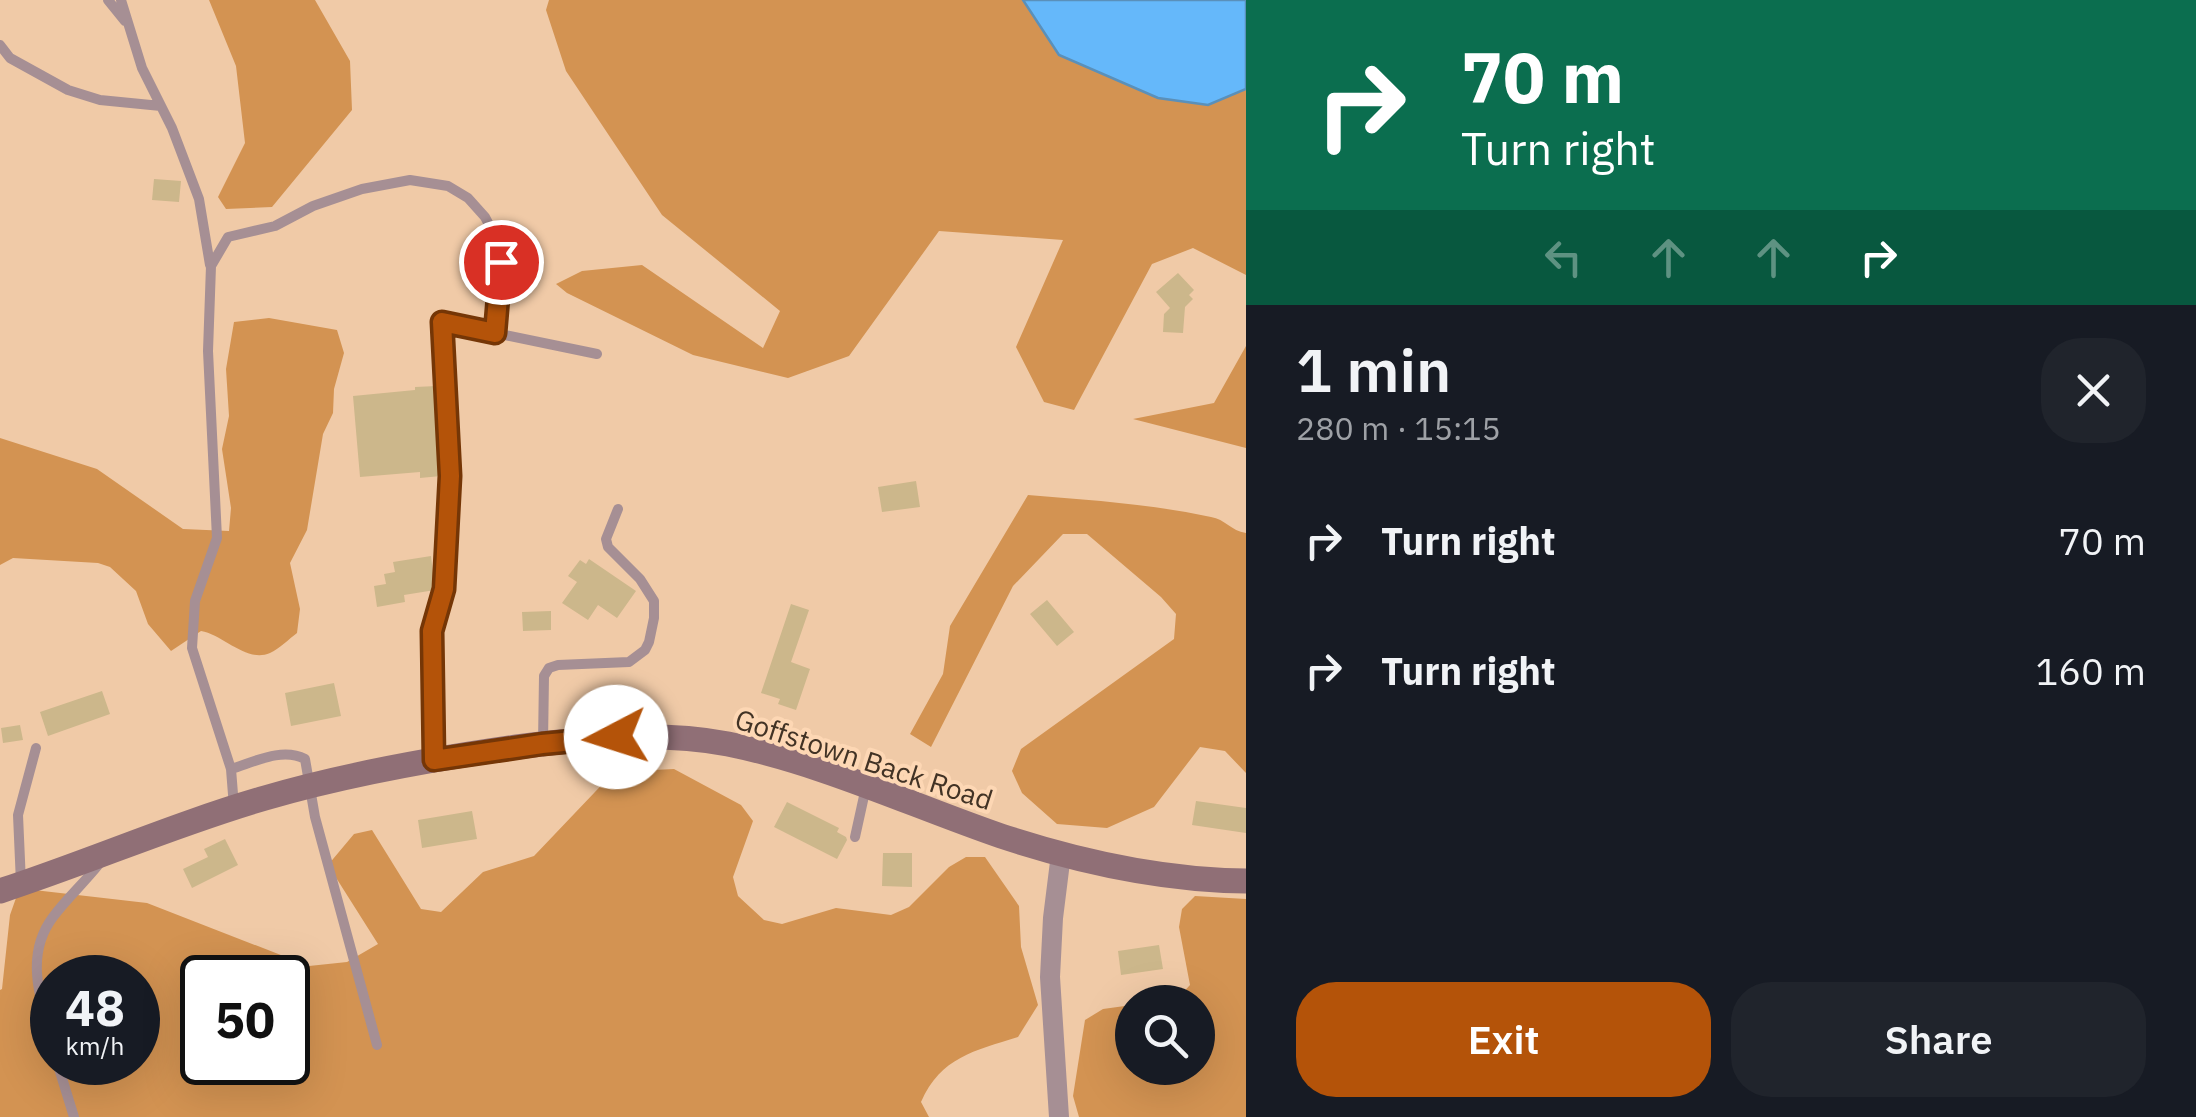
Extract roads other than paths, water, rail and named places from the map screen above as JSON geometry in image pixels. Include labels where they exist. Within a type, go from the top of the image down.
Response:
[{"type":"main road","name":"Goffstown Back Road","points":[[10,888],[234,808],[347,777],[434,760],[616,737],[683,738],[729,744],[866,786],[1060,854],[1151,873],[1246,881]]},
{"type":"street","points":[[1059,1117],[1050,977],[1060,854]]},
{"type":"lane","points":[[108,0],[129,25]]},
{"type":"lane","points":[[121,0],[142,68],[172,128],[198,198],[211,266],[208,351],[217,538],[195,601],[192,648],[230,769],[234,808]]},
{"type":"lane","points":[[0,45],[10,58],[68,90],[100,100],[161,106]]},
{"type":"lane","points":[[211,266],[228,237],[275,226],[313,206],[362,189],[410,180],[448,186],[477,207],[496,238],[501,262],[495,333]]},
{"type":"lane","points":[[434,760],[432,631],[444,589],[450,476],[442,322],[598,354]]},
{"type":"lane","points":[[542,744],[544,676],[550,668],[629,662],[645,650],[652,635],[654,601],[608,547],[606,539],[618,509]]},
{"type":"lane","points":[[10,888],[18,815],[36,748]]},
{"type":"lane","points":[[230,769],[284,754],[305,759],[328,869],[377,1044]]},
{"type":"lane","points":[[855,837],[866,786]]},
{"type":"lane","points":[[39,955],[43,933],[54,915],[109,851]]},
{"type":"lane","points":[[64,1085],[74,1117]]},
{"type":"water","points":[[1023,0],[1246,0],[1246,89],[1208,105],[1158,98],[1059,55]]}]
